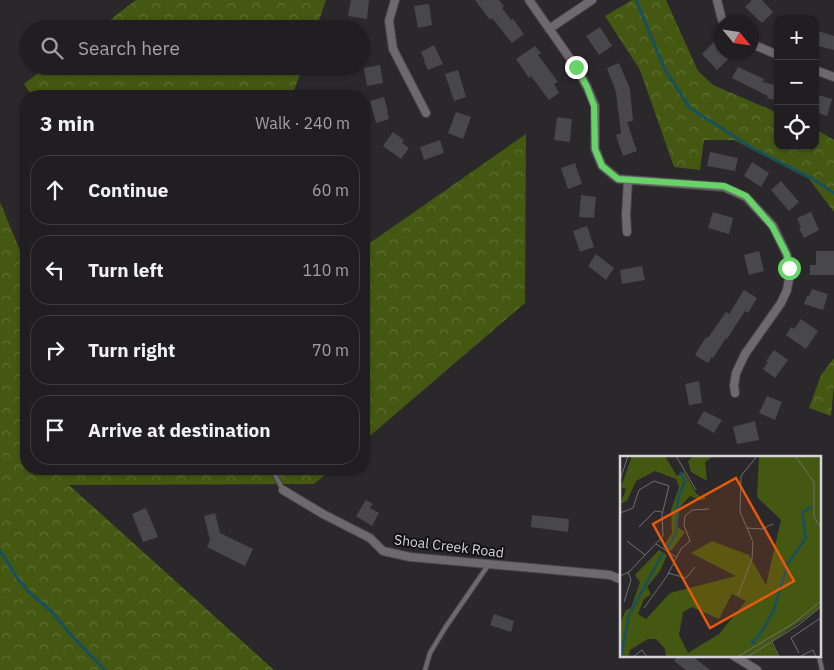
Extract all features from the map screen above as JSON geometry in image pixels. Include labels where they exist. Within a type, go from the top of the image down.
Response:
[{"type":"street","points":[[395,0],[389,21],[393,49],[426,113]]},
{"type":"street","points":[[529,0],[576,67],[587,87],[594,106],[595,149],[602,166],[618,179],[724,186],[746,196],[772,226],[780,241],[787,255],[789,268],[787,290],[781,304],[745,354],[736,373],[735,394]]},
{"type":"street","points":[[549,29],[592,0]]},
{"type":"street","points":[[717,0],[721,15]]},
{"type":"street","points":[[759,47],[774,54]]},
{"type":"street","points":[[819,71],[834,77]]},
{"type":"street","points":[[627,232],[628,180]]},
{"type":"street","name":"Shoal Creek Road","points":[[283,490],[323,514],[370,538],[383,551],[410,557],[610,575],[620,579]]},
{"type":"street","points":[[737,658],[757,670]]},
{"type":"lane","name":"Shoal Creek Road","points":[[275,475],[283,490]]},
{"type":"lane","points":[[425,670],[430,653],[440,636],[489,564]]},
{"type":"green space","points":[[136,0],[326,0],[319,20],[110,20]]},
{"type":"green space","points":[[632,0],[666,0],[698,71],[713,85],[774,111],[774,150],[819,150],[819,131],[834,140],[834,212],[809,179],[734,140],[704,140],[700,170],[674,167],[640,70],[605,16]]},
{"type":"green space","points":[[36,75],[300,75],[294,90],[28,90],[24,84]]},
{"type":"green space","points":[[526,134],[525,303],[370,436],[370,243]]},
{"type":"green space","points":[[0,202],[20,250],[20,475],[325,475],[314,484],[69,485],[274,670],[0,670]]},
{"type":"green space","points":[[834,358],[831,416],[809,408],[821,375]]},
{"type":"building","points":[[351,0],[369,0],[367,19],[348,16]]},
{"type":"building","points":[[475,0],[499,0],[504,6],[502,8],[524,34],[512,43],[492,18],[490,20]]},
{"type":"building","points":[[752,0],[762,0],[773,12],[762,23],[759,20],[759,15],[754,15],[745,7]]},
{"type":"building","points":[[429,4],[432,25],[418,28],[414,6]]},
{"type":"building","points":[[600,27],[612,46],[599,55],[586,36]]},
{"type":"building","points":[[819,31],[834,36],[834,50],[819,46]]},
{"type":"building","points":[[714,42],[714,60],[727,60],[717,70],[702,54]]},
{"type":"building","points":[[434,45],[443,64],[428,70],[421,52]]},
{"type":"building","points":[[535,46],[541,53],[538,55],[558,82],[554,84],[559,93],[549,100],[531,76],[529,78],[516,59]]},
{"type":"building","points":[[619,63],[630,89],[633,121],[627,122],[637,151],[623,156],[616,135],[621,133],[616,92],[607,68]]},
{"type":"building","points":[[380,65],[383,83],[367,86],[365,75],[370,75],[370,67]]},
{"type":"building","points":[[738,67],[764,79],[763,82],[774,85],[774,100],[767,98],[768,96],[732,78]]},
{"type":"building","points":[[458,70],[466,97],[454,101],[445,74]]},
{"type":"building","points":[[819,95],[832,99],[827,116],[819,113]]},
{"type":"building","points":[[384,97],[389,119],[376,123],[370,101]]},
{"type":"building","points":[[456,112],[471,117],[463,139],[448,133]]},
{"type":"building","points":[[557,117],[572,119],[570,142],[554,140]]},
{"type":"building","points":[[393,132],[404,140],[402,143],[409,148],[401,159],[383,146]]},
{"type":"building","points":[[440,140],[444,153],[424,160],[420,147]]},
{"type":"building","points":[[710,152],[738,158],[735,171],[707,166]]},
{"type":"building","points":[[752,162],[769,173],[761,187],[744,176]]},
{"type":"building","points":[[575,163],[582,184],[568,189],[561,168]]},
{"type":"building","points":[[781,181],[799,202],[789,211],[771,190]]},
{"type":"building","points":[[581,195],[596,197],[594,218],[579,217]]},
{"type":"building","points":[[713,212],[733,218],[729,234],[708,228]]},
{"type":"building","points":[[811,212],[819,230],[804,238],[797,218]]},
{"type":"building","points":[[587,226],[594,247],[580,252],[573,231]]},
{"type":"building","points":[[759,251],[764,271],[749,275],[744,255]]},
{"type":"building","points":[[816,251],[834,251],[834,275],[810,275],[810,265],[816,265]]},
{"type":"building","points":[[596,254],[614,268],[606,280],[588,266]]},
{"type":"building","points":[[642,266],[645,280],[622,284],[620,270]]},
{"type":"building","points":[[812,289],[828,294],[823,310],[804,304]]},
{"type":"building","points":[[744,290],[757,298],[748,313],[745,311],[727,339],[708,363],[695,355],[706,337],[708,338],[726,312],[729,314]]},
{"type":"building","points":[[801,319],[818,331],[806,349],[786,335],[791,327],[794,329]]},
{"type":"building","points":[[774,350],[788,360],[775,378],[763,369]]},
{"type":"building","points":[[699,381],[702,403],[689,405],[685,384]]},
{"type":"building","points":[[767,396],[782,402],[775,420],[759,413]]},
{"type":"building","points":[[704,411],[722,420],[714,433],[697,423]]},
{"type":"building","points":[[755,421],[759,440],[737,444],[733,427]]},
{"type":"building","points":[[366,500],[373,504],[370,508],[379,513],[372,526],[356,516]]},
{"type":"building","points":[[146,508],[158,537],[143,542],[132,514]]},
{"type":"building","points":[[215,513],[220,533],[253,549],[245,566],[207,547],[210,540],[204,516]]},
{"type":"building","points":[[532,515],[569,519],[568,532],[531,527]]},
{"type":"building","points":[[494,614],[514,621],[511,632],[490,625]]},
{"type":"building","points":[[676,658],[695,658],[710,670],[686,670],[674,661]]},
{"type":"waterway","points":[[636,0],[665,70],[690,108],[752,148],[813,179],[834,193]]},
{"type":"waterway","points":[[0,551],[29,592],[52,612],[105,670]]},
{"type":"route","points":[[576,67],[587,87],[594,106],[595,149],[602,166],[618,179],[724,186],[746,196],[772,226],[787,255],[789,268]]}]
